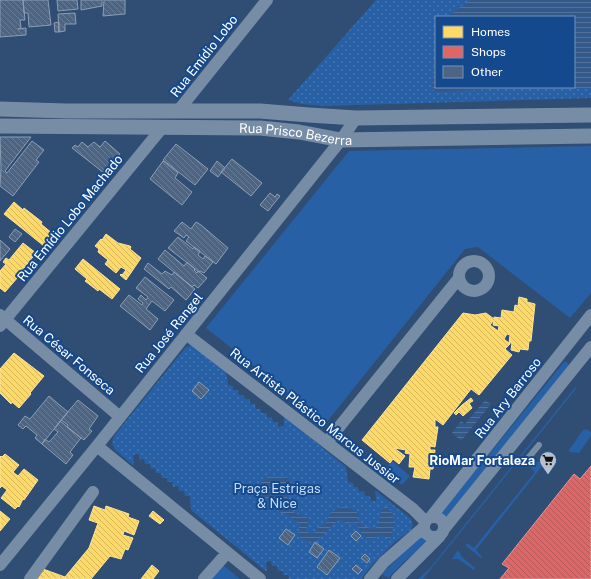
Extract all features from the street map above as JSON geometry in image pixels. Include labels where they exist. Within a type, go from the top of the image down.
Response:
[{"type":"street","name":"Rua Emídio Lobo","points":[[178,111],[266,0]]},
{"type":"street","name":"Rua Prisco Bezerra","points":[[0,109],[66,111],[260,111],[356,118],[591,115]]},
{"type":"street","points":[[66,111],[66,127]]},
{"type":"street","name":"Rua José Rangel","points":[[0,565],[341,140],[356,118]]},
{"type":"street","name":"Rua Prisco Bezerra","points":[[0,126],[260,128],[299,132],[341,140],[591,136]]},
{"type":"street","name":"Rua Emídio Lobo Machado","points":[[2,320],[162,128]]},
{"type":"street","points":[[327,442],[459,278]]},
{"type":"street","name":"Rua Ary Barroso","points":[[370,579],[384,562],[427,522],[591,315]]},
{"type":"street","name":"Rua César Fonseca","points":[[2,320],[119,416]]},
{"type":"street","name":"Rua Artista Plástico Marcus Jussier","points":[[186,334],[413,509],[427,522]]},
{"type":"street","points":[[397,579],[442,533],[587,352],[570,342]]},
{"type":"street","points":[[97,446],[260,579]]},
{"type":"street","points":[[30,579],[93,492]]},
{"type":"street","points":[[438,517],[441,519],[444,526],[442,533],[430,537],[425,533],[427,522],[438,517]]},
{"type":"street","points":[[204,579],[227,553]]},
{"type":"lane","points":[[524,463],[539,445]]},
{"type":"green space","points":[[376,0],[591,0],[591,98],[324,106],[302,104],[288,100]]},
{"type":"green space","points":[[591,146],[591,293],[570,318],[478,247],[465,249],[326,423],[206,328],[349,151]]},
{"type":"green space","name":"Praça Estrigas & Nice","points":[[191,345],[226,371],[228,385],[233,386],[233,390],[238,390],[239,395],[244,395],[245,399],[250,399],[250,404],[255,404],[256,409],[261,409],[261,413],[267,413],[267,418],[272,417],[273,422],[278,422],[278,427],[284,426],[284,416],[346,467],[348,482],[353,483],[354,487],[358,487],[359,492],[364,491],[365,496],[370,496],[371,501],[376,501],[375,490],[411,519],[413,525],[411,530],[395,542],[372,565],[361,579],[289,579],[288,575],[283,575],[283,571],[278,571],[277,566],[272,566],[271,561],[266,562],[267,572],[191,510],[190,496],[185,496],[184,491],[179,491],[178,486],[173,487],[172,482],[167,482],[167,478],[162,478],[161,473],[156,473],[155,468],[151,469],[150,464],[145,464],[144,459],[139,460],[139,454],[133,455],[134,466],[115,450],[112,443],[114,436],[186,347]]},
{"type":"green space","points":[[564,362],[567,362],[569,366],[446,517],[443,517],[441,514],[442,512]]},
{"type":"green space","points":[[577,385],[575,390],[423,579],[418,579],[431,567]]},
{"type":"green space","points":[[586,429],[591,432],[591,436],[579,453],[569,452],[583,430]]},
{"type":"green space","points":[[548,460],[552,463],[551,470],[543,465],[476,550],[482,557],[481,558],[466,546],[467,543],[474,548],[535,472],[529,466],[532,463]]},
{"type":"green space","points":[[392,461],[410,476],[402,485],[385,470]]},
{"type":"green space","points":[[422,537],[427,538],[426,544],[406,560],[388,578],[382,574],[404,552]]},
{"type":"green space","points":[[458,550],[462,557],[475,568],[474,570],[458,559],[452,559]]},
{"type":"green space","points":[[223,565],[240,579],[212,579]]},
{"type":"shaded area","points":[[470,0],[591,0],[591,88],[575,88],[575,16],[448,16]]},
{"type":"shaded area","points":[[435,60],[435,88],[497,88],[440,92],[434,91],[432,85]]},
{"type":"shaded area","points":[[485,400],[491,404],[461,441],[452,433],[461,421],[465,424]]},
{"type":"shaded area","points":[[268,477],[290,479],[292,487],[287,498],[287,505],[294,513],[308,518],[309,520],[306,529],[309,533],[314,534],[317,528],[326,524],[328,516],[333,511],[344,507],[353,509],[359,515],[357,520],[362,526],[375,529],[379,524],[381,510],[386,506],[392,513],[394,522],[393,532],[389,540],[383,535],[370,539],[363,535],[355,522],[348,523],[341,520],[332,525],[317,540],[303,540],[299,536],[300,523],[294,521],[288,514],[281,513],[277,501],[266,498],[260,492],[260,485]]},
{"type":"building: Homes","points":[[14,202],[23,210],[24,208],[42,222],[41,224],[53,234],[44,246],[4,214]]},
{"type":"building: Homes","points":[[106,234],[118,243],[130,246],[130,249],[141,258],[126,280],[120,275],[122,275],[126,270],[121,267],[116,273],[105,264],[108,260],[98,252],[99,249],[95,246]]},
{"type":"building: Homes","points":[[23,243],[36,253],[24,268],[25,269],[5,292],[0,288],[0,271],[6,264],[3,262],[6,258],[9,260]]},
{"type":"building: Homes","points":[[83,259],[120,289],[112,299],[85,281],[87,279],[75,269]]},
{"type":"building: Homes","points":[[519,297],[527,299],[527,302],[535,304],[531,341],[529,341],[528,350],[520,349],[519,352],[511,350],[512,343],[509,343],[510,335],[507,334],[504,339],[510,344],[505,349],[512,355],[479,395],[471,389],[443,425],[435,419],[435,427],[438,427],[435,447],[430,446],[430,450],[435,450],[433,469],[430,469],[429,479],[413,477],[415,467],[409,467],[410,454],[405,453],[406,450],[394,448],[405,456],[399,464],[393,459],[390,463],[362,440],[463,313],[475,315],[486,313],[494,319],[494,317],[501,318],[502,310],[514,312],[515,305],[518,306]],"holes":[[[494,320],[493,325],[499,326],[498,331],[490,325]]]},
{"type":"building: Homes","points":[[14,353],[44,376],[19,408],[12,402],[11,404],[0,393],[0,369]]},
{"type":"building: Homes","points":[[471,398],[473,401],[469,403],[472,408],[463,416],[459,412],[456,415],[454,413],[462,405]]},
{"type":"building: Homes","points":[[5,454],[19,465],[13,472],[18,476],[24,469],[38,480],[24,500],[23,499],[19,507],[18,506],[15,509],[1,498],[7,490],[2,486],[0,488],[0,457]]},
{"type":"building: Homes","points":[[94,506],[105,510],[106,506],[129,514],[128,517],[139,521],[134,535],[124,531],[123,535],[133,538],[128,550],[125,549],[121,559],[110,556],[91,579],[37,579],[43,569],[65,577],[89,548],[98,523],[89,520]]},
{"type":"building: Homes","points":[[0,511],[10,519],[0,531]]},
{"type":"building: Homes","points":[[153,511],[164,520],[160,524],[149,516]]},
{"type":"building: Homes","points":[[152,565],[159,571],[153,579],[141,579]]},
{"type":"building: Shops","points":[[591,466],[591,579],[500,579],[509,568],[502,564],[574,474],[580,479]]},
{"type":"building: Other","points":[[0,0],[23,0],[25,20],[20,20],[21,28],[18,29],[26,28],[26,35],[0,37]]},
{"type":"building: Other","points":[[23,0],[48,0],[51,25],[29,27],[28,13],[24,13]]},
{"type":"building: Other","points":[[57,0],[77,0],[78,9],[58,11]]},
{"type":"building: Other","points":[[81,0],[102,0],[102,6],[81,10]]},
{"type":"building: Other","points":[[104,0],[125,0],[125,14],[103,16]]},
{"type":"building: Other","points":[[75,13],[76,24],[65,24],[65,31],[59,32],[58,14]]},
{"type":"building: Other","points":[[59,22],[59,32],[55,32],[54,23]]},
{"type":"building: Other","points":[[0,137],[31,137],[5,171],[7,173],[32,141],[44,150],[36,160],[39,162],[13,196],[0,186]]},
{"type":"building: Other","points":[[105,141],[120,154],[104,173],[72,148],[75,145],[78,147],[82,142],[88,147],[94,142],[100,147]]},
{"type":"building: Other","points":[[176,144],[208,169],[195,185],[163,160]]},
{"type":"building: Other","points":[[232,159],[262,183],[251,196],[221,172]]},
{"type":"building: Other","points":[[163,161],[178,173],[175,178],[192,192],[182,205],[150,179]]},
{"type":"building: Other","points":[[217,161],[225,168],[218,177],[210,171]]},
{"type":"building: Other","points":[[270,193],[275,197],[277,194],[280,196],[268,211],[260,205]]},
{"type":"building: Other","points":[[182,222],[191,229],[196,222],[228,248],[216,264],[186,241],[189,237],[186,235],[184,238],[174,231]]},
{"type":"building: Other","points":[[15,229],[22,234],[15,242],[9,237]]},
{"type":"building: Other","points":[[178,237],[193,249],[194,247],[200,251],[198,255],[203,259],[205,256],[213,262],[204,273],[199,272],[168,248]]},
{"type":"building: Other","points":[[0,240],[10,249],[0,261]]},
{"type":"building: Other","points":[[165,250],[184,266],[187,262],[195,269],[194,270],[197,273],[198,271],[207,278],[198,288],[194,285],[192,287],[158,259]]},
{"type":"building: Other","points":[[148,263],[162,274],[165,271],[172,275],[174,272],[195,289],[186,300],[171,287],[169,289],[144,269]]},
{"type":"building: Other","points":[[145,277],[174,300],[165,311],[152,301],[146,309],[158,319],[150,330],[120,306],[129,295],[142,305],[143,303],[138,299],[141,295],[146,300],[148,297],[136,288]]},
{"type":"building: Other","points":[[199,382],[209,390],[201,399],[192,391]]},
{"type":"building: Other","points":[[49,396],[68,412],[42,444],[35,438],[37,435],[26,426],[23,429],[18,425],[25,416],[30,419]]},
{"type":"building: Other","points":[[78,400],[98,416],[89,429],[92,431],[84,440],[67,427],[68,425],[61,420]]},
{"type":"building: Other","points":[[60,421],[81,438],[70,452],[73,455],[66,464],[42,444],[45,439],[49,442],[58,432],[54,429]]},
{"type":"building: Other","points":[[286,529],[295,535],[288,545],[279,538]]},
{"type":"building: Other","points":[[356,531],[361,536],[356,541],[351,536]]},
{"type":"building: Other","points":[[315,542],[324,549],[317,558],[309,552]]},
{"type":"building: Other","points":[[329,550],[340,558],[327,575],[317,567]]},
{"type":"building: Other","points":[[365,554],[370,559],[367,563],[361,558]]},
{"type":"building: Other","points":[[356,565],[362,570],[358,574],[352,569]]},
{"type":"place","name":"RioMar Fortaleza","points":[[548,475]]}]
